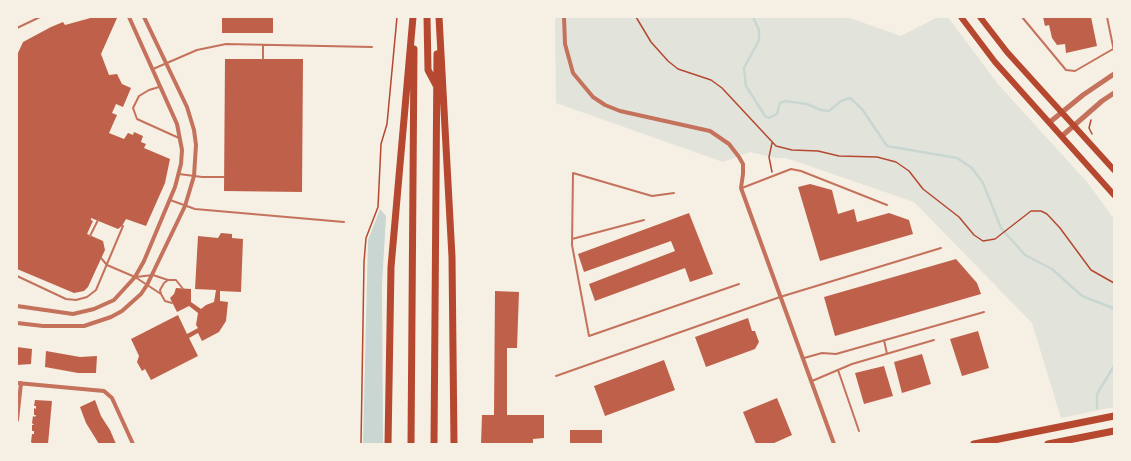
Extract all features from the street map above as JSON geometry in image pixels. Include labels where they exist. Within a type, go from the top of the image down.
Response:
[{"type":"main road","points":[[388,444],[391,267],[413,17]]},
{"type":"main road","points":[[411,444],[413,17]]},
{"type":"main road","points":[[427,17],[428,70],[436,85]]},
{"type":"main road","points":[[434,444],[436,85],[439,17]]},
{"type":"main road","points":[[439,17],[452,257],[454,444]]},
{"type":"main road","points":[[961,17],[995,62],[1114,195]]},
{"type":"main road","points":[[980,17],[1007,52],[1114,170]]},
{"type":"main road","points":[[974,444],[1114,416]]},
{"type":"main road","points":[[1048,444],[1114,432]]},
{"type":"street","points":[[17,306],[62,313],[84,312],[94,310],[114,300],[135,278],[144,261],[170,200],[178,174],[182,150],[177,124],[129,17]]},
{"type":"street","points":[[17,323],[57,327],[84,326],[98,322],[122,311],[141,294],[147,286],[185,206],[194,176],[196,145],[192,124],[184,102],[144,17]]},
{"type":"street","points":[[564,17],[565,44],[573,73],[593,96],[605,105],[620,111],[701,128],[716,134],[729,144],[739,157],[743,164],[743,174],[740,188],[834,444]]},
{"type":"street","points":[[1050,122],[1101,81],[1114,74]]},
{"type":"street","points":[[1062,136],[1114,93]]},
{"type":"street","points":[[17,420],[19,383],[104,391],[112,398],[133,444]]},
{"type":"lane","points":[[17,28],[40,17]]},
{"type":"lane","points":[[1022,17],[1066,70],[1075,71],[1113,50],[1107,17]]},
{"type":"lane","points":[[153,69],[202,48],[226,44],[372,47]]},
{"type":"lane","points":[[263,45],[263,59]]},
{"type":"lane","points":[[160,87],[149,90],[139,96],[133,108],[137,119],[180,139]]},
{"type":"lane","points":[[740,188],[791,169],[801,171],[887,205]]},
{"type":"lane","points":[[674,193],[652,196],[573,173],[572,238],[589,336],[739,284]]},
{"type":"lane","points":[[178,174],[224,177]]},
{"type":"lane","points":[[170,200],[185,206],[215,212],[344,222]]},
{"type":"lane","points":[[90,236],[98,220]]},
{"type":"lane","points":[[572,238],[644,220]]},
{"type":"lane","points":[[17,276],[66,299],[76,300],[87,297],[96,290],[122,226]]},
{"type":"lane","points":[[556,376],[780,297],[941,248]]},
{"type":"lane","points":[[101,258],[107,264],[135,278],[161,294],[165,301],[172,303]]},
{"type":"lane","points":[[135,278],[153,274],[168,280],[176,280],[183,289]]},
{"type":"lane","points":[[161,294],[162,286],[168,280]]},
{"type":"lane","points":[[802,358],[822,353],[836,354],[984,312]]},
{"type":"lane","points":[[884,340],[887,354]]},
{"type":"lane","points":[[811,381],[852,364],[934,340]]},
{"type":"lane","points":[[838,370],[859,431]]},
{"type":"path","points":[[361,444],[364,262],[366,238],[378,207],[381,144],[387,124],[397,17]]},
{"type":"path","points":[[636,17],[651,42],[668,62],[678,69],[711,80],[722,88],[772,143],[782,149],[818,151],[840,156],[877,157],[896,162],[909,171],[923,189],[959,217],[980,240],[987,242],[995,239],[1031,211],[1041,211],[1047,214],[1060,228],[1091,270],[1114,283]]},
{"type":"path","points":[[1094,116],[1090,121],[1089,128],[1096,139]]},
{"type":"path","points":[[772,143],[769,159],[770,167],[774,175]]},
{"type":"shaded area","points":[[555,17],[847,17],[901,36],[938,17],[948,17],[997,83],[1087,182],[1114,219],[1114,407],[1061,418],[1032,323],[914,202],[786,158],[774,158],[750,152],[723,162],[556,103]]},
{"type":"shaded area","points":[[380,209],[386,216],[382,285],[383,444],[363,444],[368,240]]},
{"type":"building","points":[[94,17],[117,18],[101,54],[109,75],[117,74],[122,84],[131,88],[123,107],[116,104],[112,113],[117,115],[109,133],[124,139],[128,133],[133,135],[134,132],[143,136],[141,142],[146,144],[144,148],[170,159],[165,183],[146,226],[126,219],[122,226],[118,229],[91,218],[93,221],[87,234],[103,241],[105,250],[88,287],[84,291],[74,293],[17,269],[17,55],[23,42],[51,27],[63,22],[65,25]]},
{"type":"building","points":[[222,17],[273,17],[273,33],[222,33]]},
{"type":"building","points":[[1043,17],[1091,17],[1097,46],[1066,53],[1065,44],[1057,45],[1052,38],[1049,25],[1045,26]]},
{"type":"building","points":[[225,59],[303,59],[302,192],[224,191]]},
{"type":"building","points":[[810,184],[832,190],[838,214],[854,209],[857,222],[889,213],[909,220],[913,234],[820,261],[798,187]]},
{"type":"building","points":[[689,213],[713,274],[690,282],[685,268],[595,301],[589,284],[675,251],[671,241],[584,272],[578,254]]},
{"type":"building","points":[[221,233],[232,234],[232,238],[243,239],[241,292],[220,291],[220,301],[228,302],[226,321],[219,332],[202,341],[198,333],[189,338],[198,356],[151,380],[145,369],[142,371],[137,362],[139,356],[131,339],[178,315],[187,334],[198,328],[196,325],[198,313],[189,306],[177,312],[170,298],[174,294],[176,288],[191,289],[191,302],[201,309],[214,302],[216,290],[195,289],[198,236],[218,238]]},
{"type":"building","points":[[956,259],[977,283],[981,294],[835,336],[824,297]]},
{"type":"building","points":[[495,291],[519,292],[517,348],[507,348],[507,415],[544,415],[544,438],[533,439],[533,444],[481,444],[482,415],[494,415]]},
{"type":"building","points":[[748,318],[752,331],[755,331],[759,342],[755,349],[706,367],[695,337]]},
{"type":"building","points":[[978,331],[989,368],[962,376],[950,339]]},
{"type":"building","points":[[17,347],[32,349],[31,364],[17,365]]},
{"type":"building","points":[[46,351],[80,357],[97,356],[96,373],[78,373],[45,367]]},
{"type":"building","points":[[922,354],[931,384],[902,393],[894,362]]},
{"type":"building","points":[[664,360],[675,390],[605,416],[594,386]]},
{"type":"building","points":[[884,366],[893,396],[864,404],[855,373]]},
{"type":"building","points":[[777,398],[792,435],[772,444],[756,444],[743,412]]},
{"type":"building","points":[[35,400],[52,401],[48,444],[33,444],[31,442],[32,434],[34,434],[34,431],[32,431],[32,425],[34,425],[32,423],[33,416],[35,417],[36,415],[34,415],[34,408],[36,409],[36,406],[34,406]]},
{"type":"building","points":[[95,400],[101,416],[110,430],[116,444],[99,444],[86,423],[80,407]]},
{"type":"building","points":[[570,430],[602,430],[602,444],[570,444]]},
{"type":"waterway","points":[[753,17],[759,30],[759,40],[744,68],[746,86],[765,116],[769,118],[777,114],[780,103],[785,101],[807,104],[821,110],[829,111],[841,101],[850,98],[862,109],[887,146],[957,158],[972,168],[983,183],[1001,228],[1025,255],[1052,269],[1082,296],[1113,308],[1114,310]]},
{"type":"waterway","points":[[1097,408],[1097,394],[1114,366]]}]
